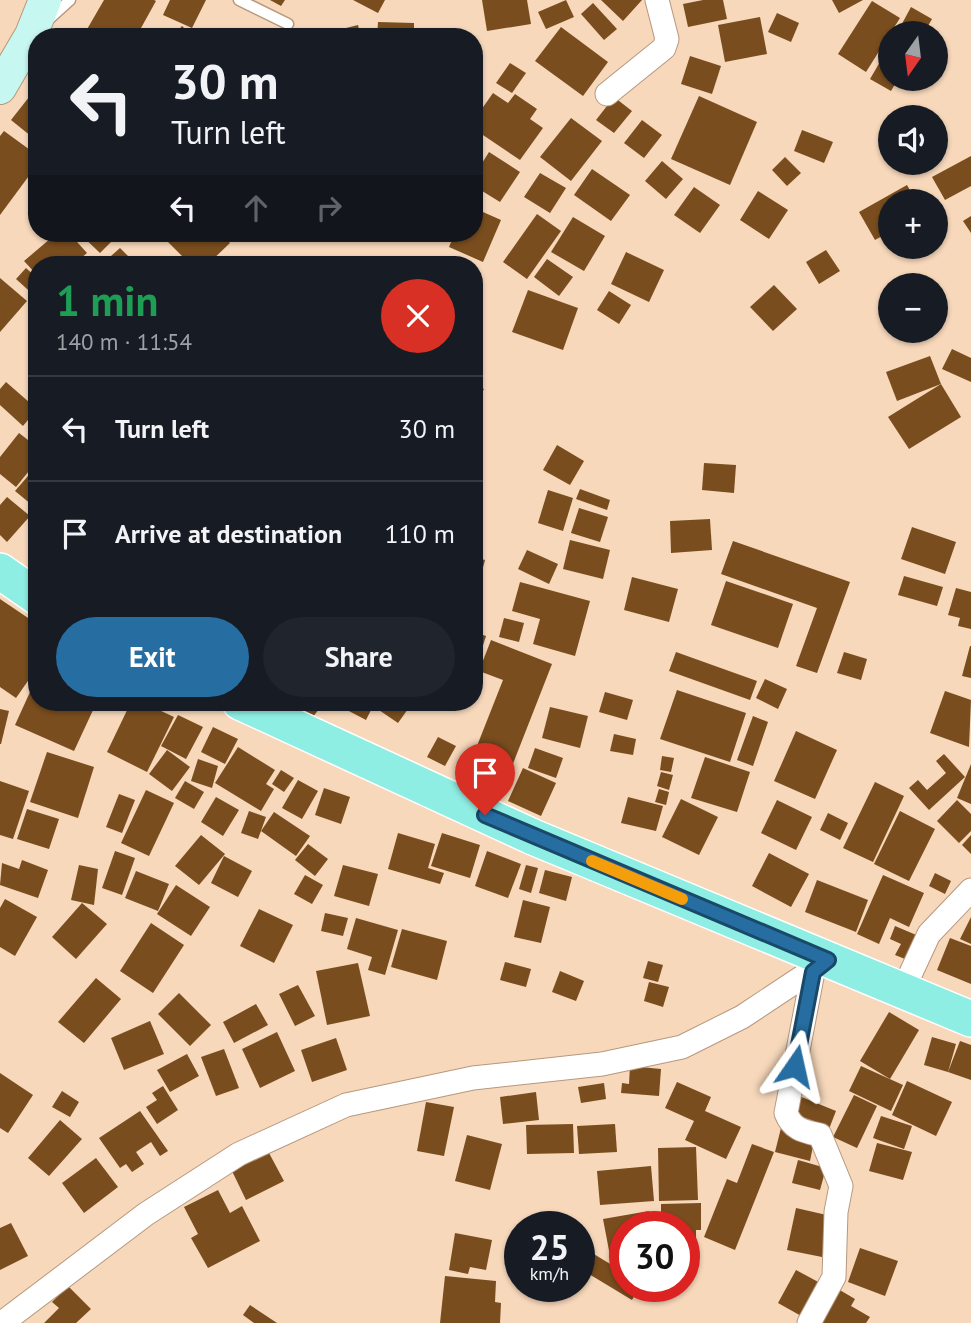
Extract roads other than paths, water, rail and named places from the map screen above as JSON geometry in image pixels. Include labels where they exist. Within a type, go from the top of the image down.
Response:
[{"type":"main road","points":[[1,573],[28,591]]},
{"type":"main road","points":[[260,711],[821,966],[903,990],[971,1019]]},
{"type":"street","points":[[34,28],[45,0]]},
{"type":"street","points":[[607,94],[664,48],[667,39],[657,0]]},
{"type":"street","points":[[0,88],[28,40]]},
{"type":"street","points":[[903,990],[929,934],[971,890]]},
{"type":"street","points":[[2,1323],[146,1214],[239,1154],[346,1105],[473,1078],[603,1064],[682,1047],[742,1017],[821,966]]},
{"type":"street","points":[[809,1323],[834,1277],[836,1212],[841,1186],[820,1135],[797,1129],[786,1113],[821,966]]},
{"type":"lane","points":[[39,28],[70,0]]},
{"type":"lane","points":[[239,0],[288,24]]}]
